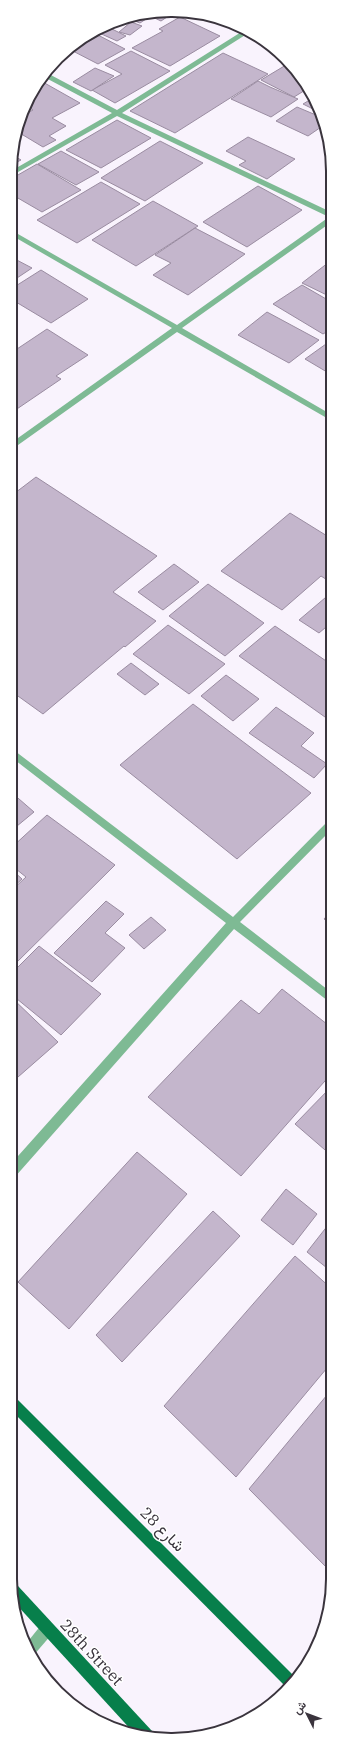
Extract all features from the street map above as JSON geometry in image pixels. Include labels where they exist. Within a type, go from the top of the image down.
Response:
[{"type":"main road","name":"شارع 28","points":[[17,1407],[288,1680]]},
{"type":"main road","name":"28th Street","points":[[18,1597],[142,1730]]},
{"type":"street","points":[[17,171],[116,113],[242,34]]},
{"type":"street","points":[[49,77],[116,113],[326,214]]},
{"type":"street","points":[[17,443],[326,222]]},
{"type":"street","points":[[17,235],[326,415]]},
{"type":"street","points":[[17,757],[326,995]]},
{"type":"street","points":[[17,1166],[233,923],[326,829]]},
{"type":"street","points":[[33,1647],[47,1628]]},
{"type":"building","points":[[167,17],[161,21],[154,18]]},
{"type":"building","points":[[180,17],[220,36],[170,66],[132,48],[163,31],[159,29]]},
{"type":"building","points":[[146,19],[140,23],[135,21]]},
{"type":"building","points":[[131,22],[142,26],[130,35],[119,32]]},
{"type":"building","points":[[112,29],[126,36],[117,41],[101,34]]},
{"type":"building","points":[[99,35],[125,49],[98,64],[74,52]]},
{"type":"building","points":[[131,51],[170,71],[115,103],[92,90],[122,74],[105,65]]},
{"type":"building","points":[[223,53],[268,74],[175,133],[130,111]]},
{"type":"building","points":[[284,66],[303,91],[294,97],[261,80]]},
{"type":"building","points":[[95,68],[114,76],[91,91],[73,82]]},
{"type":"building","points":[[258,81],[298,99],[271,117],[231,99]]},
{"type":"building","points":[[45,83],[80,103],[52,118],[66,126],[49,136],[56,140],[43,147],[22,134],[29,112],[33,110],[31,108]]},
{"type":"building","points":[[309,101],[313,109],[303,104]]},
{"type":"building","points":[[297,107],[315,115],[320,128],[308,136],[276,121]]},
{"type":"building","points":[[117,120],[151,138],[101,168],[66,150]]},
{"type":"building","points":[[248,137],[295,159],[267,179],[239,165],[246,161],[226,151]]},
{"type":"building","points":[[160,141],[203,163],[145,201],[101,178]]},
{"type":"building","points":[[61,151],[99,172],[76,185],[38,164]]},
{"type":"building","points":[[37,164],[81,190],[42,212],[17,197],[17,176]]},
{"type":"building","points":[[101,182],[140,204],[77,243],[37,220]]},
{"type":"building","points":[[258,186],[302,210],[247,247],[203,222]]},
{"type":"building","points":[[153,201],[198,226],[136,266],[92,240]]},
{"type":"building","points":[[195,228],[245,254],[188,295],[153,275],[171,263],[155,255]]},
{"type":"building","points":[[17,260],[32,268],[17,278]]},
{"type":"building","points":[[326,264],[326,295],[302,283]]},
{"type":"building","points":[[41,270],[88,299],[51,323],[17,303],[17,285]]},
{"type":"building","points":[[302,285],[326,299],[326,332],[323,334],[273,304]]},
{"type":"building","points":[[267,312],[319,340],[289,363],[238,335]]},
{"type":"building","points":[[47,329],[88,355],[56,376],[61,379],[17,409],[17,349]]},
{"type":"building","points":[[326,344],[326,371],[305,359]]},
{"type":"building","points":[[36,477],[157,556],[113,592],[156,621],[43,714],[17,695],[17,491]]},
{"type":"building","points":[[290,513],[326,535],[326,579],[321,576],[282,610],[221,571]]},
{"type":"building","points":[[174,564],[199,582],[163,610],[138,592]]},
{"type":"building","points":[[208,584],[264,623],[225,656],[169,616]]},
{"type":"building","points":[[326,597],[326,627],[319,633],[299,620]]},
{"type":"building","points":[[168,625],[225,664],[189,694],[133,654]]},
{"type":"building","points":[[275,626],[326,661],[326,718],[239,656]]},
{"type":"building","points":[[131,663],[159,684],[145,695],[117,674]]},
{"type":"building","points":[[226,675],[259,699],[233,721],[201,696]]},
{"type":"building","points":[[193,704],[311,793],[237,859],[120,765]]},
{"type":"building","points":[[276,707],[314,733],[301,746],[326,763],[326,765],[314,778],[249,733]]},
{"type":"building","points":[[17,797],[34,812],[17,826]]},
{"type":"building","points":[[47,815],[115,865],[17,962],[17,885],[26,877],[17,870],[17,842]]},
{"type":"building","points":[[17,874],[22,879],[17,884]]},
{"type":"building","points":[[106,901],[124,914],[105,933],[125,948],[92,982],[54,953]]},
{"type":"building","points":[[151,917],[166,930],[144,949],[129,935]]},
{"type":"building","points":[[39,946],[101,994],[61,1035],[17,999],[17,968]]},
{"type":"building","points":[[282,989],[326,1023],[326,1080],[241,1176],[148,1097],[241,1000],[259,1014]]},
{"type":"building","points":[[17,1003],[58,1042],[17,1078]]},
{"type":"building","points":[[326,1092],[326,1151],[295,1124]]},
{"type":"building","points":[[137,1152],[187,1194],[69,1329],[18,1282]]},
{"type":"building","points":[[286,1189],[317,1214],[293,1245],[261,1220]]},
{"type":"building","points":[[213,1211],[240,1236],[122,1362],[96,1335]]},
{"type":"building","points":[[326,1228],[326,1267],[307,1252]]},
{"type":"building","points":[[295,1256],[326,1284],[326,1369],[236,1477],[164,1406]]},
{"type":"building","points":[[326,1396],[326,1567],[249,1489]]}]
